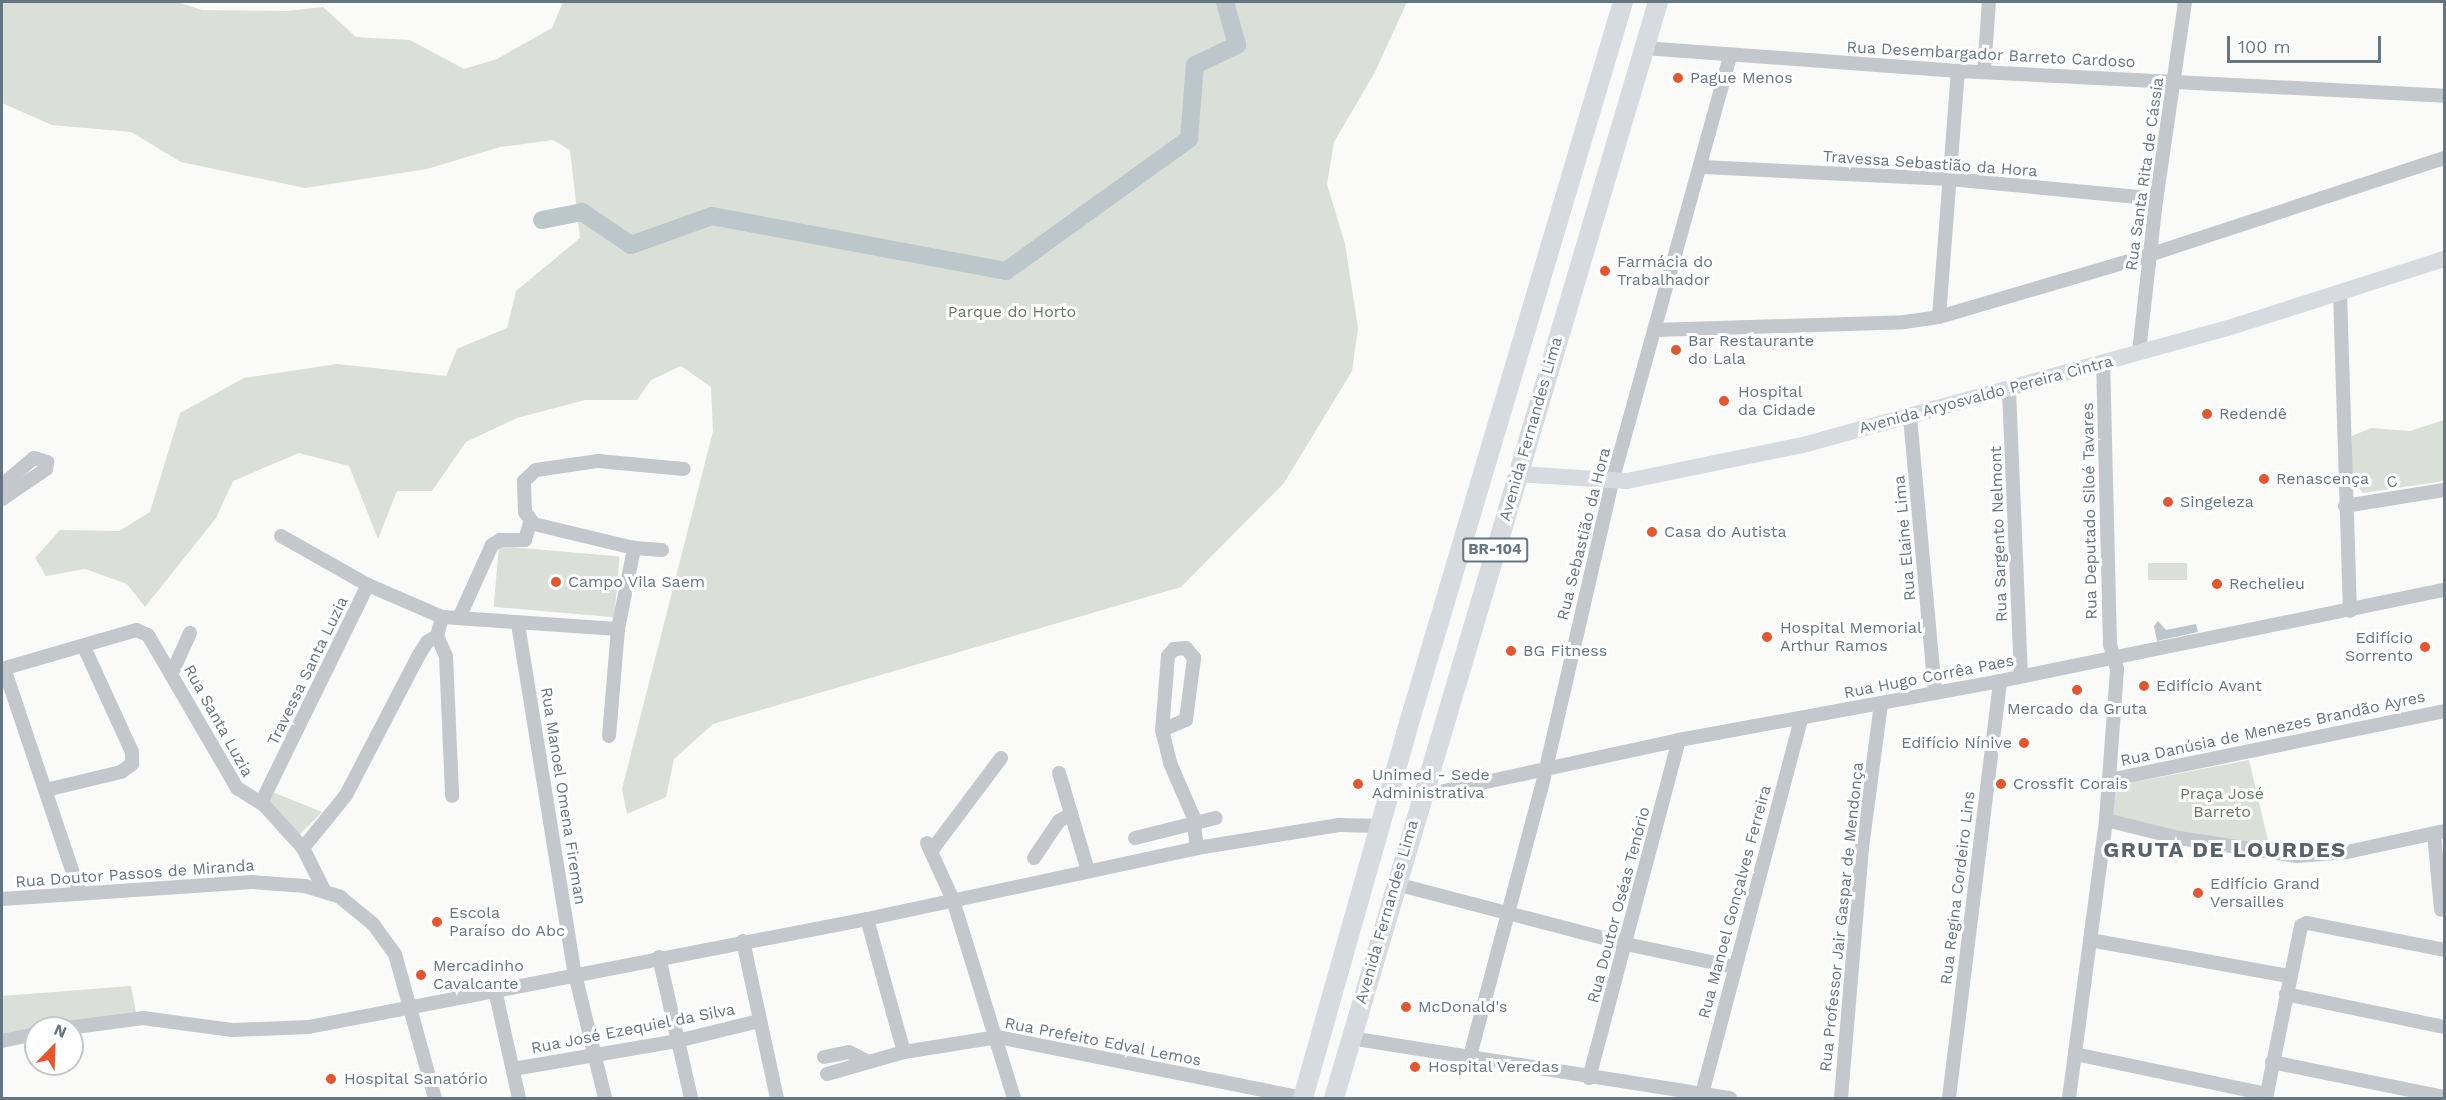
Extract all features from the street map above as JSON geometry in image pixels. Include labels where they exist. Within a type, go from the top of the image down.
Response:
[{"type":"highway","name":"Avenida Fernandes Lima","points":[[1303,1098],[1380,826],[1623,2]]},
{"type":"highway","name":"Avenida Fernandes Lima","points":[[1334,1098],[1421,796],[1658,2]]},
{"type":"main road","name":"Avenida Aryosvaldo Pereira Cintra","points":[[1518,474],[1612,482],[1803,445],[2103,364],[2445,259]]},
{"type":"street","points":[[1984,71],[1989,2]]},
{"type":"street","name":"Rua Santa Rita de Cássia","points":[[2139,352],[2156,199],[2185,2]]},
{"type":"street","name":"Rua Desembargador Barreto Cardoso","points":[[1644,48],[1730,57],[1958,71],[2445,96]]},
{"type":"street","name":"Rua Sebastião da Hora","points":[[1470,1056],[1545,769],[1612,482],[1702,167],[1730,57]]},
{"type":"street","points":[[1940,317],[1958,71]]},
{"type":"street","points":[[1655,330],[1904,322],[1940,317],[2149,255],[2445,158]]},
{"type":"street","name":"Travessa Sebastião da Hora","points":[[1702,167],[1950,179],[2156,199]]},
{"type":"street","points":[[2340,293],[2350,611]]},
{"type":"street","name":"Rua Deputado Siloé Tavares","points":[[2069,1098],[2106,820],[2117,669],[2110,645],[2103,364]]},
{"type":"street","name":"Rua Sargento Nelmont","points":[[2009,390],[2021,676]]},
{"type":"street","name":"Rua Elaine Lima","points":[[1910,417],[1935,693]]},
{"type":"street","points":[[2,485],[34,458],[47,462],[46,469],[2,499]]},
{"type":"street","points":[[459,618],[492,545],[500,540],[525,540],[530,522],[526,478],[536,470],[598,461],[684,469]]},
{"type":"street","name":"C","points":[[2345,506],[2445,490]]},
{"type":"street","points":[[530,522],[634,548],[662,550]]},
{"type":"street","points":[[280,536],[368,585],[442,617],[518,624],[618,629]]},
{"type":"street","points":[[609,736],[618,629],[634,548]]},
{"type":"street","name":"Travessa Santa Luzia","points":[[261,803],[368,585]]},
{"type":"street","name":"Rua Hugo Corrêa Paes","points":[[1421,796],[1679,740],[2000,681],[2445,590]]},
{"type":"street","points":[[442,617],[437,636],[446,656],[452,796]]},
{"type":"street","name":"Rua Manoel Omena Fireman","points":[[518,624],[575,974],[605,1098]]},
{"type":"street","name":"Rua Santa Luzia","points":[[84,647],[136,630],[148,635],[156,644],[237,788],[261,803],[303,848],[324,890]]},
{"type":"street","points":[[172,673],[190,633]]},
{"type":"street","points":[[303,848],[346,795],[419,655],[427,642],[437,636]]},
{"type":"street","points":[[46,790],[121,772],[132,765],[132,752],[84,647],[3,668],[80,894]]},
{"type":"street","points":[[1162,730],[1185,720],[1194,658],[1182,647],[1168,656],[1162,730],[1170,763],[1194,824],[1197,849]]},
{"type":"street","name":"Rua Regina Cordeiro Lins","points":[[1949,1098],[2000,681]]},
{"type":"street","name":"Rua Professor Jair Gaspar de Mendonça","points":[[1841,1098],[1862,848],[1881,703]]},
{"type":"street","name":"Rua Danúsia de Menezes Brandão Ayres","points":[[2109,780],[2445,711]]},
{"type":"street","name":"Rua Manoel Gonçalves Ferreira","points":[[1702,1094],[1801,719]]},
{"type":"street","name":"Rua Doutor Oséas Tenório","points":[[1589,1078],[1679,740]]},
{"type":"street","points":[[1001,758],[929,846],[953,900],[998,1037],[1014,1098]]},
{"type":"street","points":[[1059,773],[1088,871]]},
{"type":"street","points":[[1034,858],[1059,820],[1071,814]]},
{"type":"street","points":[[1135,838],[1216,818]]},
{"type":"street","points":[[2106,820],[2179,837],[2297,856],[2347,852],[2439,832],[2441,910]]},
{"type":"street","points":[[84,1025],[143,1018],[232,1030],[284,1029],[867,919],[1197,849],[1339,825],[1380,826]]},
{"type":"street","name":"Rua Doutor Passos de Miranda","points":[[2,899],[270,882],[324,890],[351,904],[384,936],[403,975],[435,1098]]},
{"type":"street","points":[[1396,884],[1508,911],[1626,944],[1734,967]]},
{"type":"street","points":[[867,919],[904,1052]]},
{"type":"street","points":[[2075,1054],[2266,1096],[2301,926],[2307,922],[2445,950]]},
{"type":"street","points":[[2090,940],[2289,976]]},
{"type":"street","points":[[743,941],[777,1098]]},
{"type":"street","points":[[659,957],[691,1098]]},
{"type":"street","points":[[495,990],[519,1098]]},
{"type":"street","points":[[2286,994],[2445,1027]]},
{"type":"street","name":"Rua José Ezequiel da Silva","points":[[513,1069],[677,1041],[759,1022]]},
{"type":"street","points":[[2,1041],[24,1036]]},
{"type":"street","name":"Rua Prefeito Edval Lemos","points":[[827,1074],[904,1052],[998,1037],[1303,1098]]},
{"type":"street","points":[[1350,1038],[1470,1056],[1589,1078],[1730,1098]]},
{"type":"street","points":[[824,1057],[849,1052],[869,1062]]},
{"type":"street","points":[[2272,1062],[2445,1097]]},
{"type":"green space","name":"Parque do Horto","points":[[2,2],[178,2],[202,10],[287,11],[323,7],[356,37],[410,40],[464,69],[497,59],[552,28],[563,2],[1407,2],[1375,72],[1334,142],[1327,184],[1345,244],[1358,328],[1352,371],[1284,483],[1181,587],[713,724],[674,759],[666,797],[627,814],[622,789],[713,431],[711,387],[681,366],[651,380],[637,400],[585,400],[517,418],[466,442],[432,491],[397,491],[378,539],[349,466],[299,453],[233,481],[216,518],[145,607],[127,584],[85,569],[46,576],[35,558],[60,530],[119,531],[150,512],[180,413],[244,378],[337,364],[446,376],[457,349],[507,328],[516,291],[580,238],[570,150],[553,140],[500,147],[427,169],[305,188],[181,162],[131,132],[52,125],[2,103]]},
{"type":"green space","points":[[2444,420],[2444,481],[2363,493],[2347,475],[2352,436],[2371,428],[2410,431]]},
{"type":"green space","name":"Campo Vila Saem","points":[[499,546],[620,557],[614,617],[494,607]]},
{"type":"green space","points":[[2148,563],[2187,563],[2187,580],[2148,580]]},
{"type":"green space","name":"Praça José Barreto","points":[[2249,760],[2269,845],[2119,829],[2104,793],[2108,787]]},
{"type":"green space","points":[[270,791],[322,812],[296,838],[264,799]]},
{"type":"green space","points":[[131,986],[136,1012],[84,1020],[84,1016],[24,1016],[24,1032],[2,1038],[2,996]]},
{"type":"shaded area","points":[[2158,621],[2166,630],[2196,624],[2198,632],[2157,641],[2154,626]]},
{"type":"waterway","points":[[542,220],[582,212],[631,245],[712,216],[1006,271],[1189,139],[1195,65],[1237,45],[1225,2]]},
{"type":"place","name":"Pague Menos","points":[[1678,78]]},
{"type":"place","name":"Farmácia do Trabalhador","points":[[1605,271]]},
{"type":"place","name":"Bar Restaurante do Lala","points":[[1676,350]]},
{"type":"place","name":"Hospital da Cidade","points":[[1724,401]]},
{"type":"place","name":"Redendê","points":[[2207,414]]},
{"type":"place","name":"Renascença","points":[[2264,479]]},
{"type":"place","name":"Singeleza","points":[[2168,502]]},
{"type":"place","name":"Casa do Autista","points":[[1652,532]]},
{"type":"place","name":"Campo Vila Saem","points":[[556,582]]},
{"type":"place","name":"Rechelieu","points":[[2217,584]]},
{"type":"place","name":"Hospital Memorial Arthur Ramos","points":[[1767,637]]},
{"type":"place","name":"Edifício Sorrento","points":[[2425,647]]},
{"type":"place","name":"BG Fitness","points":[[1511,651]]},
{"type":"place","name":"Edifício Avant","points":[[2144,686]]},
{"type":"place","name":"Mercado da Gruta","points":[[2077,690]]},
{"type":"place","name":"Edifício Nínive","points":[[2024,743]]},
{"type":"place","name":"Unimed - Sede Administrativa","points":[[1358,784]]},
{"type":"place","name":"Crossfit Corais","points":[[2001,784]]},
{"type":"place","name":"Edifício Grand Versailles","points":[[2198,893]]},
{"type":"place","name":"Escola Paraíso do Abc","points":[[437,922]]},
{"type":"place","name":"Mercadinho Cavalcante","points":[[421,975]]},
{"type":"place","name":"McDonald's","points":[[1406,1007]]},
{"type":"place","name":"Hospital Veredas","points":[[1415,1067]]},
{"type":"place","name":"Hospital Sanatório","points":[[331,1079]]},
{"type":"district","name":"GRUTA DE LOURDES","points":[[2225,850]]}]
